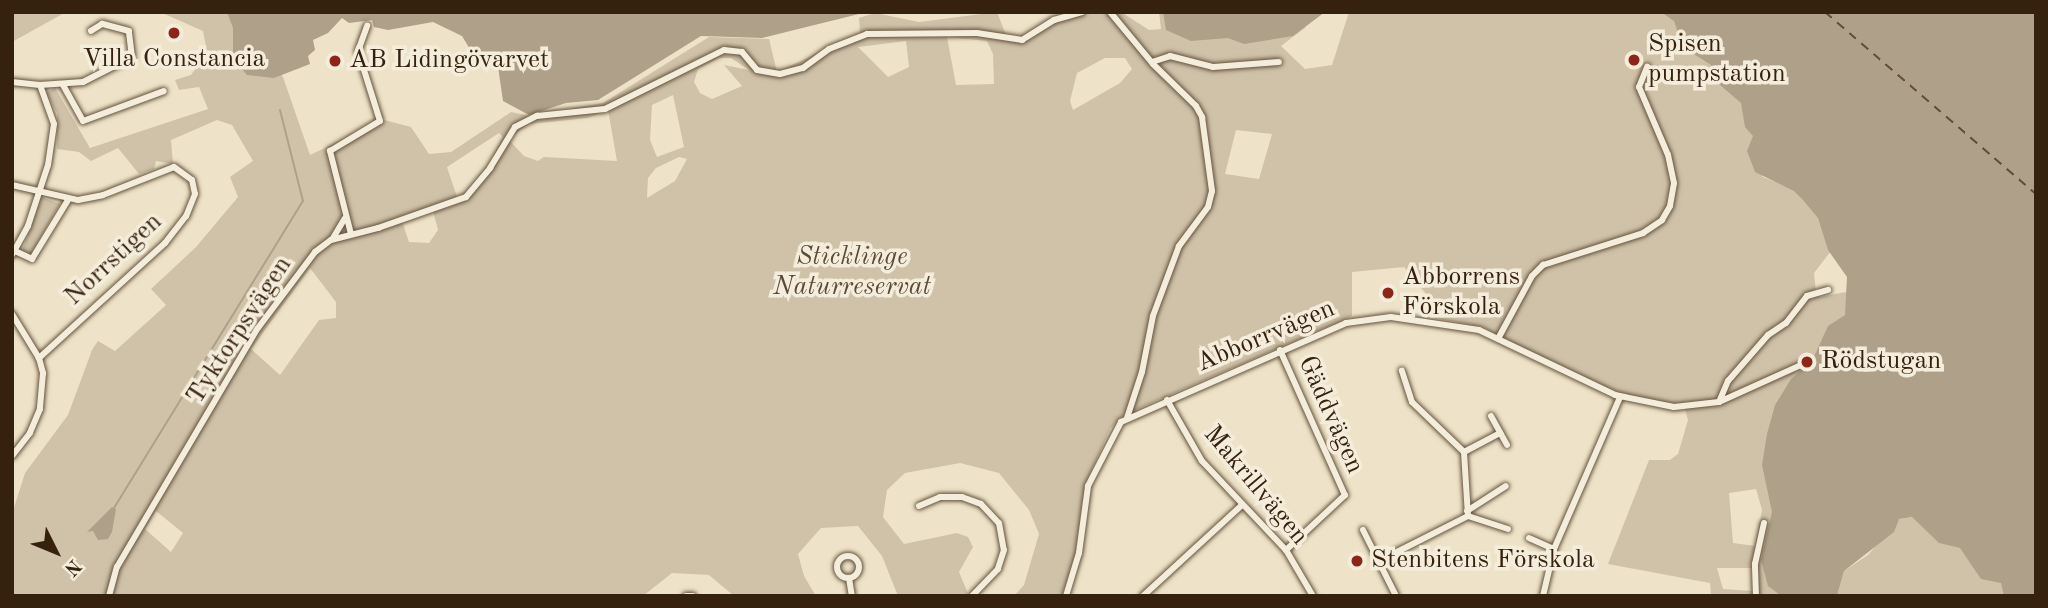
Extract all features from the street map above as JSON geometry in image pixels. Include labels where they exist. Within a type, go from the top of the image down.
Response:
[{"type":"street","name":"Tyktorpsvägen","points":[[109,596],[117,567],[258,328],[315,252],[331,240],[466,197],[491,168],[508,132],[527,119],[605,109],[714,53],[742,52],[757,70],[780,74],[803,68],[829,48],[867,34],[977,33],[1022,40],[1054,20],[1082,12]]},
{"type":"street","points":[[1066,596],[1079,553],[1088,486],[1113,432],[1126,418],[1142,372],[1153,316],[1179,246],[1208,207],[1212,191],[1202,117],[1110,12]]},
{"type":"street","points":[[12,82],[63,85],[93,78],[132,57],[129,31],[102,24],[91,31]]},
{"type":"street","points":[[351,234],[330,151],[376,125],[381,117],[358,51],[368,26]]},
{"type":"street","points":[[1152,62],[1170,56],[1213,67],[1279,62]]},
{"type":"street","points":[[1499,337],[1532,276],[1544,265],[1643,233],[1662,220],[1670,206],[1674,183],[1668,155],[1639,87],[1647,67]]},
{"type":"street","points":[[40,85],[54,124],[52,150],[39,192],[14,253],[32,259],[68,200]]},
{"type":"street","points":[[63,85],[83,121],[164,91]]},
{"type":"street","name":"Norrstigen","points":[[12,185],[68,200],[103,195],[168,167],[182,169],[194,186],[186,216],[165,243],[39,358]]},
{"type":"street","points":[[331,240],[346,216]]},
{"type":"street","points":[[1719,402],[1728,381],[1769,335],[1786,323],[1807,296],[1828,289]]},
{"type":"street","points":[[12,314],[39,358],[43,373],[38,417],[12,456]]},
{"type":"street","name":"Abborrvägen","points":[[1126,418],[1280,350],[1363,318],[1454,325],[1499,337],[1554,369],[1620,397],[1674,407],[1719,402],[1803,364]]},
{"type":"street","name":"Gäddvägen","points":[[1280,350],[1345,495],[1286,550]]},
{"type":"street","points":[[1402,372],[1412,402],[1464,452],[1467,514]]},
{"type":"street","points":[[1543,596],[1553,549],[1620,397]]},
{"type":"street","name":"Makrillvägen","points":[[1167,400],[1202,461],[1241,506],[1286,550],[1313,596]]},
{"type":"street","points":[[1491,416],[1507,444]]},
{"type":"street","points":[[1464,452],[1500,433]]},
{"type":"street","points":[[1379,561],[1467,514],[1506,486]]},
{"type":"street","points":[[919,506],[940,497],[962,497],[981,504],[999,523],[1004,550],[998,569],[972,596]]},
{"type":"street","points":[[1143,596],[1241,506]]},
{"type":"street","points":[[1467,514],[1508,529]]},
{"type":"street","points":[[1756,596],[1755,564],[1763,523]]},
{"type":"street","points":[[1363,530],[1396,596]]},
{"type":"street","points":[[1529,538],[1553,549]]},
{"type":"street","points":[[849,578],[852,596]]},
{"type":"street","points":[[685,596],[693,596]]},
{"type":"green space","points":[[12,12],[66,12],[12,42]]},
{"type":"green space","name":"Sticklinge Naturreservat","points":[[160,12],[227,12],[283,77],[310,155],[384,120],[411,127],[429,154],[451,152],[511,112],[530,116],[603,103],[709,37],[769,39],[777,72],[860,33],[859,18],[875,13],[919,22],[997,12],[1006,35],[1022,37],[1076,12],[1121,12],[1149,30],[1161,29],[1159,12],[1168,12],[1170,20],[1306,27],[1281,46],[1305,69],[1332,65],[1349,12],[1668,12],[1691,47],[1700,50],[1740,100],[1754,136],[1749,153],[1763,177],[1797,191],[1820,217],[1831,251],[1814,273],[1816,292],[1820,297],[1851,291],[1847,314],[1771,502],[1773,518],[1762,562],[1784,596],[1711,596],[1710,583],[1608,564],[1649,460],[1670,460],[1678,454],[1688,420],[1684,405],[1629,396],[1574,375],[1483,327],[1434,318],[1436,306],[1404,267],[1352,272],[1352,316],[1123,415],[1110,429],[1085,485],[1075,556],[1062,596],[1014,596],[1024,585],[1039,534],[1029,510],[999,473],[960,463],[905,473],[887,490],[883,517],[904,544],[957,533],[968,537],[973,547],[959,572],[969,596],[898,596],[882,556],[858,526],[821,528],[798,554],[804,576],[816,596],[734,596],[709,575],[672,573],[643,596],[12,596],[12,514],[25,473],[68,415],[92,350],[98,341],[115,351],[166,305],[151,289],[196,247],[238,197],[230,177],[253,161],[232,125],[217,120],[171,140],[173,164],[156,161],[154,169],[139,174],[118,148],[91,161],[79,152],[57,149],[57,113],[46,93],[55,88],[90,148],[208,109],[199,87],[179,90],[175,80],[191,75],[207,52],[203,31]],"holes":[[[947,37],[987,41],[993,54],[994,84],[956,85]],[[906,41],[909,67],[888,77],[858,47]],[[719,58],[731,58],[749,70],[724,65],[742,86],[712,99],[700,93],[694,82],[698,69]],[[1105,58],[1125,58],[1132,69],[1120,83],[1073,110],[1070,101],[1077,73]],[[673,95],[684,147],[657,157],[650,140],[652,105]],[[608,110],[617,161],[544,157],[538,161],[524,156],[510,141],[504,148],[510,138],[529,124],[588,118]],[[1236,130],[1272,134],[1259,179],[1225,174]],[[499,133],[503,137],[487,168],[472,189],[457,197],[447,167]],[[679,157],[687,159],[675,181],[647,198],[648,178],[656,168]],[[433,211],[438,230],[429,243],[409,242],[402,221]],[[310,268],[336,302],[336,318],[319,320],[280,375],[251,349]],[[1756,489],[1762,510],[1755,546],[1733,543],[1729,493]],[[156,511],[183,533],[171,552],[145,529]],[[1753,562],[1753,591],[1723,589],[1717,568],[1752,568]]]},
{"type":"green space","points":[[41,197],[60,204],[29,257],[22,252]]},
{"type":"green space","points":[[1913,517],[1961,544],[2001,577],[2010,596],[1837,596],[1844,571],[1868,555],[1899,519]]},
{"type":"shaded area","points":[[227,12],[867,12],[762,38],[701,36],[598,100],[566,103],[529,115],[503,101],[498,67],[490,67],[471,51],[462,36],[433,22],[388,30],[374,27],[372,20],[349,23],[342,18],[328,33],[313,40],[315,50],[308,56],[310,64],[274,78],[247,75],[233,58],[233,28]]},
{"type":"shaded area","points":[[1163,12],[1325,12],[1293,36],[1244,44],[1228,38],[1191,41],[1166,30]]},
{"type":"shaded area","points":[[1661,12],[2036,12],[2036,596],[2004,596],[2001,583],[1981,579],[1960,548],[1939,543],[1912,517],[1899,519],[1894,532],[1844,571],[1837,596],[1780,595],[1768,586],[1761,560],[1772,512],[1762,465],[1767,434],[1775,405],[1791,379],[1812,361],[1828,326],[1845,315],[1847,277],[1828,250],[1818,218],[1803,200],[1794,191],[1755,172],[1747,151],[1753,136],[1745,127],[1741,103],[1720,85],[1711,65],[1683,47],[1674,21]]},
{"type":"shaded area","points":[[112,507],[116,509],[112,532],[108,539],[98,540],[93,531],[87,532]]},
{"type":"waterway","points":[[114,508],[303,201],[280,110]]},
{"type":"ferry route","points":[[1825,12],[2036,194]]},
{"type":"place","name":"Villa Constancia","points":[[174,33]]},
{"type":"place","name":"Spisen pumpstation","points":[[1634,60]]},
{"type":"place","name":"AB Lidingövarvet","points":[[335,61]]},
{"type":"place","name":"Abborrens Förskola","points":[[1388,293]]},
{"type":"place","name":"Rödstugan","points":[[1807,362]]},
{"type":"place","name":"Stenbitens Förskola","points":[[1357,561]]}]
